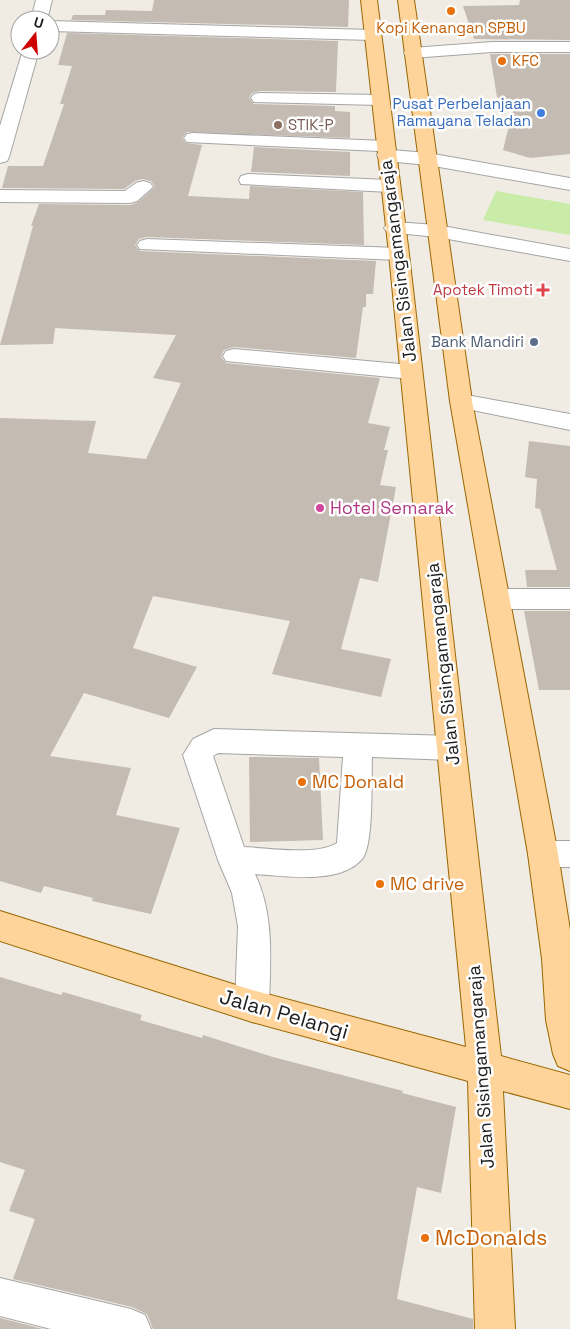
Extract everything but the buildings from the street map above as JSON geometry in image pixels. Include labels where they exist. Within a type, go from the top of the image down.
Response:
[{"type":"main road","name":"Jalan Sisingamangaraja","points":[[369,0],[389,186],[399,254],[485,1070],[495,1329]]},
{"type":"main road","points":[[406,0],[461,401],[498,599],[557,854],[564,963],[563,1020],[570,1054]]},
{"type":"main road","name":"Jalan Pelangi","points":[[0,926],[252,1006],[570,1092]]},
{"type":"street","points":[[60,26],[372,35]]},
{"type":"street","points":[[412,53],[492,47],[570,47]]},
{"type":"street","points":[[0,157],[17,72],[25,60]]},
{"type":"street","points":[[260,98],[380,100]]},
{"type":"street","points":[[193,138],[386,151],[570,184]]},
{"type":"street","points":[[248,180],[389,186]]},
{"type":"street","points":[[0,196],[130,197],[143,187]]},
{"type":"street","points":[[394,228],[437,231],[570,255]]},
{"type":"street","points":[[147,245],[399,254]]},
{"type":"street","points":[[234,356],[411,372]]},
{"type":"street","points":[[461,401],[570,422]]},
{"type":"street","points":[[498,599],[570,599]]},
{"type":"street","points":[[252,1006],[254,926],[248,893],[233,860],[198,755],[202,747],[214,740],[452,748]]},
{"type":"street","points":[[233,860],[311,863],[335,861],[351,850],[354,834],[358,745]]},
{"type":"street","points":[[0,1297],[131,1329]]},
{"type":"green space","points":[[496,191],[570,204],[570,235],[483,220]]},
{"type":"place","name":"Kopi Kenangan SPBU","points":[[451,11]]},
{"type":"place","name":"KFC","points":[[502,61]]},
{"type":"place","name":"Pusat Perbelanjaan Ramayana Teladan","points":[[541,113]]},
{"type":"place","name":"STIK-P","points":[[278,125]]},
{"type":"place","name":"Apotek Timoti","points":[[543,290]]},
{"type":"place","name":"Bank Mandiri","points":[[534,342]]},
{"type":"place","name":"Hotel Semarak","points":[[320,508]]},
{"type":"place","name":"MC Donald","points":[[302,782]]},
{"type":"place","name":"MC drive","points":[[380,884]]},
{"type":"place","name":"McDonalds","points":[[425,1238]]}]
